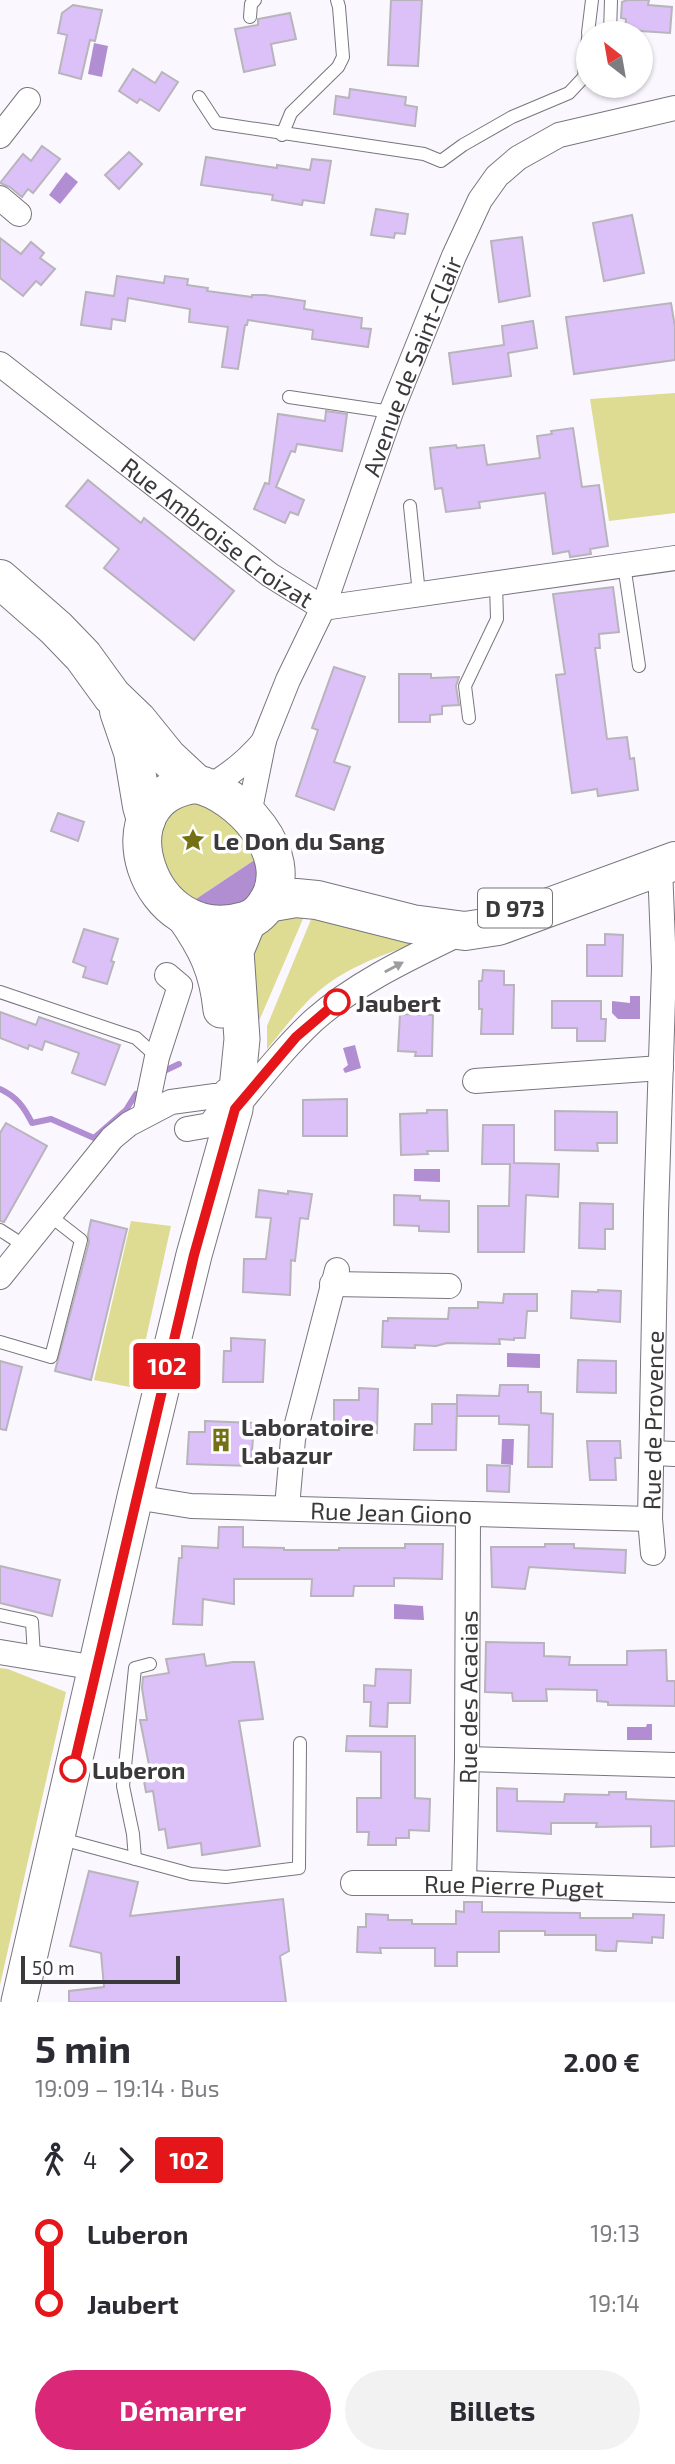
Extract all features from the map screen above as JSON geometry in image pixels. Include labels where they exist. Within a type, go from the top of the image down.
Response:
[{"type":"main road","points":[[0,579],[56,628],[83,656],[113,696],[138,721],[168,758],[203,785],[227,795],[249,814],[263,835],[274,861],[275,881],[236,951],[241,1007],[241,1064],[211,1121],[196,1246]]},
{"type":"main road","points":[[113,696],[133,752],[146,820]]},
{"type":"main road","points":[[203,785],[183,785],[170,790],[157,800],[146,820],[141,848],[145,864],[162,898],[183,915],[201,924],[226,926],[258,912]]},
{"type":"main road","name":"D 973","points":[[274,861],[308,878],[440,915],[492,913],[615,883]]},
{"type":"main road","name":"D 973","points":[[258,912],[296,898],[317,900],[412,924],[466,931],[498,926],[558,906],[667,864]]},
{"type":"main road","points":[[19,2002],[135,1497],[196,1246],[223,1034],[215,971],[206,949],[183,915]]},
{"type":"street","points":[[0,135],[28,100]]},
{"type":"street","name":"Avenue de Saint-Clair","points":[[249,814],[264,740],[288,680],[324,608],[391,412],[454,256],[480,200],[497,176],[518,158],[559,135],[675,108]]},
{"type":"street","name":"Rue Ambroise Croizat","points":[[0,364],[270,575],[324,608],[675,558]]},
{"type":"street","name":"Avenue de Saint-Clair","points":[[203,785],[250,758],[264,740]]},
{"type":"street","name":"Rue de Provence","points":[[653,1553],[650,1519],[664,1454],[665,1214],[660,1068],[669,968],[667,864]]},
{"type":"street","points":[[145,1115],[211,1121],[327,1010],[372,979],[466,931]]},
{"type":"street","points":[[145,1115],[175,975]]},
{"type":"street","points":[[475,1081],[660,1068]]},
{"type":"street","points":[[0,1277],[112,1138],[145,1115],[172,1102],[211,1121]]},
{"type":"street","points":[[287,1507],[293,1439],[335,1277],[449,1286]]},
{"type":"street","name":"Rue Jean Giono","points":[[135,1497],[191,1506],[650,1519]]},
{"type":"street","name":"Rue des Acacias","points":[[464,1883],[468,1514]]},
{"type":"street","points":[[0,1652],[97,1668]]},
{"type":"street","points":[[467,1759],[675,1765]]},
{"type":"street","name":"Rue Pierre Puget","points":[[353,1883],[464,1883],[675,1890]]},
{"type":"lane","points":[[250,16],[251,4],[255,0]]},
{"type":"lane","points":[[282,135],[291,113],[338,67],[343,57],[337,0]]},
{"type":"lane","points":[[590,21],[592,0]]},
{"type":"lane","points":[[610,21],[611,0]]},
{"type":"lane","points":[[199,97],[216,123],[282,135],[424,154],[441,161],[512,117],[569,93],[576,86]]},
{"type":"lane","points":[[289,397],[391,412]]},
{"type":"lane","points":[[410,506],[419,594]]},
{"type":"lane","points":[[624,565],[639,666]]},
{"type":"lane","points":[[469,718],[465,686],[497,618],[496,583]]},
{"type":"lane","points":[[0,992],[135,1038],[157,1057]]},
{"type":"lane","points":[[0,1342],[51,1357],[81,1240],[49,1215]]},
{"type":"lane","points":[[0,1230],[25,1246]]},
{"type":"lane","points":[[0,1615],[32,1622],[34,1656]]},
{"type":"lane","points":[[135,1859],[134,1834],[123,1786],[135,1668],[150,1664]]},
{"type":"lane","points":[[58,1838],[191,1874],[226,1877],[299,1868],[300,1743]]},
{"type":"shaded area","points":[[94,43],[108,46],[102,77],[88,74]]},
{"type":"shaded area","points":[[66,172],[78,182],[60,204],[49,195]]},
{"type":"shaded area","points":[[675,393],[675,513],[609,521],[590,399]]},
{"type":"shaded area","points":[[195,801],[223,807],[256,859],[190,903],[163,857],[160,833],[165,821],[175,811]]},
{"type":"shaded area","points":[[256,859],[255,887],[238,908],[190,903]]},
{"type":"shaded area","points":[[306,912],[259,1021],[258,1060],[253,1061],[246,962],[259,934],[272,922]]},
{"type":"shaded area","points":[[312,917],[423,941],[376,958],[331,981],[301,1008],[267,1049],[267,1026]]},
{"type":"shaded area","points":[[630,996],[640,996],[640,1019],[618,1019],[612,1013],[612,1001],[630,1003]]},
{"type":"shaded area","points":[[355,1045],[361,1068],[345,1073],[343,1069],[348,1065],[343,1048]]},
{"type":"shaded area","points":[[414,1169],[440,1169],[440,1182],[414,1181]]},
{"type":"shaded area","points":[[131,1221],[171,1226],[135,1388],[94,1380]]},
{"type":"shaded area","points":[[507,1353],[540,1354],[540,1368],[507,1367]]},
{"type":"shaded area","points":[[502,1439],[514,1439],[513,1465],[501,1464]]},
{"type":"shaded area","points":[[394,1604],[423,1606],[424,1620],[394,1619]]},
{"type":"shaded area","points":[[0,1668],[66,1692],[0,1985]]},
{"type":"shaded area","points":[[647,1724],[652,1724],[652,1740],[627,1740],[627,1727],[646,1727]]},
{"type":"building","points":[[391,0],[422,0],[418,66],[388,65]]},
{"type":"building","points":[[649,0],[648,5],[672,7],[670,33],[653,32],[653,21],[626,21],[621,18],[622,2]]},
{"type":"building","points":[[73,5],[102,10],[95,41],[90,40],[81,79],[59,73],[67,35],[58,33],[62,13]]},
{"type":"building","points":[[290,13],[296,39],[271,44],[275,65],[244,72],[235,29],[258,25],[258,19]]},
{"type":"building","points":[[133,69],[155,83],[162,72],[178,82],[159,111],[140,99],[137,103],[119,91]]},
{"type":"building","points":[[350,89],[406,97],[405,105],[417,107],[415,126],[334,114],[336,96],[349,98]]},
{"type":"building","points":[[42,146],[60,159],[33,193],[28,189],[22,197],[0,183],[23,154],[31,161]]},
{"type":"building","points":[[129,152],[142,164],[119,189],[105,175]]},
{"type":"building","points":[[206,157],[277,168],[277,165],[310,170],[312,159],[331,161],[324,203],[303,200],[302,205],[272,200],[273,195],[201,185]]},
{"type":"building","points":[[376,209],[408,214],[405,234],[395,233],[394,238],[371,235]]},
{"type":"building","points":[[632,215],[644,273],[604,281],[593,223]]},
{"type":"building","points":[[522,237],[530,296],[499,302],[491,241]]},
{"type":"building","points":[[0,238],[21,254],[31,242],[44,253],[40,258],[55,269],[41,285],[36,281],[23,296],[0,278]]},
{"type":"building","points":[[117,276],[164,283],[165,276],[188,279],[187,285],[208,288],[207,291],[305,301],[304,309],[362,318],[361,328],[371,329],[368,347],[312,339],[313,330],[248,320],[238,369],[222,367],[228,327],[189,322],[190,309],[128,298],[125,321],[112,319],[111,329],[81,325],[86,292],[114,296]]},
{"type":"building","points":[[671,303],[675,327],[675,360],[574,374],[566,317]]},
{"type":"building","points":[[533,321],[537,348],[508,353],[511,376],[453,384],[449,353],[504,345],[502,326]]},
{"type":"building","points":[[326,411],[347,414],[342,451],[297,444],[295,452],[291,451],[276,487],[304,500],[298,515],[290,512],[285,523],[254,509],[265,483],[269,484],[278,414],[325,421]]},
{"type":"building","points":[[573,428],[582,487],[599,485],[608,546],[590,549],[591,554],[570,557],[569,551],[553,554],[545,493],[479,502],[480,508],[446,512],[442,488],[435,489],[430,448],[484,445],[487,465],[540,458],[537,436]]},
{"type":"building","points":[[88,480],[141,523],[144,518],[234,591],[194,640],[104,568],[119,549],[66,506]]},
{"type":"building","points":[[613,587],[619,632],[599,634],[600,648],[595,648],[607,739],[627,737],[630,759],[634,758],[638,790],[598,796],[597,789],[572,793],[556,675],[565,674],[553,594]]},
{"type":"building","points":[[334,667],[365,677],[334,762],[350,767],[334,810],[296,796],[318,730],[312,728]]},
{"type":"building","points":[[399,674],[431,674],[431,678],[459,677],[456,686],[459,705],[442,706],[442,714],[430,715],[430,722],[399,722]]},
{"type":"building","points":[[58,813],[84,822],[78,841],[51,831]]},
{"type":"building","points":[[84,929],[118,939],[107,984],[83,977],[86,967],[73,962]]},
{"type":"building","points":[[605,934],[623,935],[622,976],[587,976],[587,945],[605,945]]},
{"type":"building","points":[[483,970],[504,971],[504,985],[514,985],[513,1034],[481,1034],[479,981],[482,981]]},
{"type":"building","points":[[552,1001],[601,1001],[601,1019],[606,1019],[605,1041],[577,1041],[577,1028],[552,1028]]},
{"type":"building","points":[[0,1012],[36,1025],[39,1017],[120,1045],[105,1085],[72,1073],[79,1053],[45,1041],[42,1050],[29,1045],[28,1049],[0,1038]]},
{"type":"building","points":[[400,1014],[433,1015],[432,1056],[415,1056],[416,1052],[398,1051]]},
{"type":"building","points":[[347,1099],[347,1136],[303,1136],[303,1100]]},
{"type":"building","points":[[427,1110],[447,1110],[448,1151],[401,1155],[400,1114],[427,1113]]},
{"type":"building","points":[[555,1111],[617,1112],[617,1143],[597,1143],[598,1151],[555,1150]]},
{"type":"building","points":[[6,1123],[47,1146],[4,1222],[0,1221],[0,1133]]},
{"type":"building","points":[[483,1125],[514,1125],[514,1163],[559,1164],[558,1197],[526,1195],[524,1252],[478,1252],[478,1206],[509,1206],[510,1164],[482,1164]]},
{"type":"building","points":[[259,1190],[312,1194],[308,1219],[300,1218],[295,1261],[291,1260],[290,1295],[243,1292],[244,1259],[266,1259],[271,1218],[256,1217]]},
{"type":"building","points":[[394,1195],[420,1196],[420,1200],[449,1201],[449,1232],[419,1231],[419,1226],[394,1225]]},
{"type":"building","points":[[580,1203],[613,1204],[613,1229],[605,1229],[605,1249],[579,1248]]},
{"type":"building","points":[[91,1220],[127,1229],[91,1380],[55,1371],[89,1242]]},
{"type":"building","points":[[572,1291],[621,1291],[620,1322],[571,1318]]},
{"type":"building","points":[[504,1294],[537,1294],[537,1311],[527,1311],[525,1338],[499,1339],[500,1344],[447,1343],[436,1346],[415,1345],[415,1348],[382,1347],[383,1321],[388,1321],[388,1318],[448,1319],[449,1308],[478,1308],[478,1302],[503,1303]]},
{"type":"building","points":[[231,1338],[265,1340],[263,1382],[223,1382],[224,1351],[231,1351]]},
{"type":"building","points":[[578,1360],[616,1361],[616,1393],[577,1392]]},
{"type":"building","points":[[0,1361],[22,1367],[6,1430],[0,1429]]},
{"type":"building","points":[[500,1385],[528,1385],[528,1392],[541,1392],[541,1413],[553,1414],[552,1467],[528,1467],[529,1425],[499,1424],[499,1416],[457,1416],[457,1395],[499,1396]]},
{"type":"building","points":[[359,1388],[378,1389],[377,1433],[334,1428],[334,1400],[359,1400]]},
{"type":"building","points":[[432,1404],[457,1404],[456,1450],[414,1450],[415,1424],[432,1424]]},
{"type":"building","name":"Laboratoire Labazur","points":[[205,1421],[254,1423],[251,1466],[187,1464],[189,1432],[205,1432]]},
{"type":"building","points":[[587,1441],[620,1441],[621,1458],[615,1458],[616,1480],[590,1480]]},
{"type":"building","points":[[487,1465],[510,1466],[509,1492],[487,1491]]},
{"type":"building","points":[[219,1527],[243,1527],[243,1547],[339,1550],[405,1548],[405,1544],[443,1544],[442,1579],[394,1578],[394,1586],[354,1586],[353,1596],[311,1596],[312,1579],[234,1579],[234,1604],[203,1599],[202,1625],[173,1624],[182,1546],[218,1548]]},
{"type":"building","points":[[545,1544],[574,1544],[574,1548],[626,1550],[625,1573],[529,1567],[525,1589],[492,1587],[491,1547],[545,1547]]},
{"type":"building","points":[[0,1566],[60,1580],[52,1616],[0,1603]]},
{"type":"building","points":[[486,1642],[544,1643],[544,1656],[570,1657],[569,1665],[627,1665],[627,1651],[666,1650],[667,1681],[675,1681],[675,1706],[608,1705],[608,1702],[597,1701],[597,1690],[546,1689],[547,1701],[513,1701],[512,1693],[485,1692]]},
{"type":"building","points":[[204,1654],[206,1666],[254,1662],[263,1719],[239,1721],[260,1846],[202,1855],[201,1843],[168,1848],[165,1829],[159,1830],[153,1791],[146,1792],[143,1776],[151,1775],[140,1720],[147,1720],[143,1677],[169,1673],[166,1659]]},
{"type":"building","points":[[376,1669],[411,1670],[410,1703],[388,1703],[387,1727],[370,1726],[371,1702],[364,1702],[364,1685],[375,1686]]},
{"type":"building","points":[[347,1736],[415,1736],[415,1798],[430,1799],[429,1831],[409,1830],[409,1838],[396,1838],[396,1845],[368,1845],[369,1832],[357,1832],[357,1798],[381,1798],[381,1752],[346,1751]]},
{"type":"building","points":[[497,1788],[517,1789],[517,1801],[564,1802],[565,1794],[609,1795],[609,1792],[626,1792],[626,1799],[675,1801],[675,1846],[651,1847],[651,1826],[596,1827],[597,1823],[551,1823],[551,1834],[497,1831]]},
{"type":"building","points":[[89,1871],[138,1882],[130,1916],[283,1899],[289,1951],[280,1956],[286,2002],[69,2002],[69,1991],[104,1987],[101,1953],[70,1946]]},
{"type":"building","points":[[464,1902],[482,1902],[482,1912],[580,1913],[580,1918],[633,1918],[633,1914],[664,1915],[663,1938],[652,1937],[652,1943],[617,1941],[616,1951],[605,1951],[596,1950],[596,1935],[545,1935],[545,1931],[499,1931],[499,1952],[457,1952],[457,1966],[435,1966],[435,1948],[380,1948],[381,1953],[357,1952],[358,1927],[366,1927],[366,1914],[388,1915],[388,1920],[412,1920],[412,1924],[456,1924],[456,1911],[464,1912]]},
{"type":"waterway","points":[[162,1072],[179,1064]]},
{"type":"waterway","points":[[0,1089],[19,1103],[32,1123],[51,1119],[94,1138],[126,1110],[136,1094]]},
{"type":"bus line","name":"102","points":[[73,1769],[194,1255],[235,1109],[296,1037],[337,1002]]},
{"type":"place","name":"Le Don du Sang","points":[[193,840]]},
{"type":"place","name":"Jaubert","points":[[337,1002]]},
{"type":"place","name":"Laboratoire Labazur","points":[[221,1440]]},
{"type":"place","name":"Luberon","points":[[73,1769]]}]
